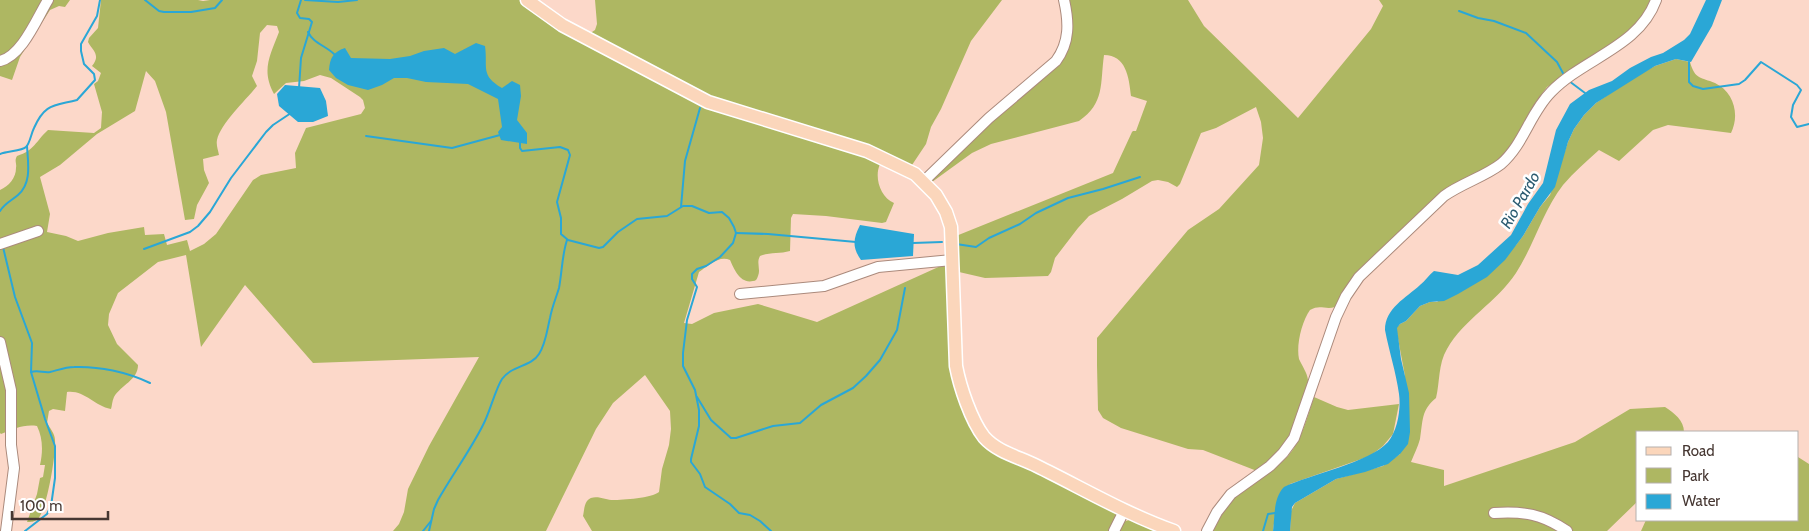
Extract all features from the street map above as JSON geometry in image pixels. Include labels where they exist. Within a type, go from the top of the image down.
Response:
[{"type":"main road","points":[[527,0],[562,25],[693,96],[729,110],[867,151],[909,170],[924,181],[936,195],[946,212],[950,227],[956,366],[958,378],[981,432],[988,441],[1000,449],[1124,511],[1174,531]]},
{"type":"street","points":[[0,60],[10,57],[18,48],[48,0]]},
{"type":"street","points":[[924,181],[995,113],[1056,61],[1063,49],[1068,29],[1064,0]]},
{"type":"street","points":[[1207,531],[1226,500],[1237,489],[1270,466],[1294,438],[1336,317],[1346,296],[1359,277],[1444,196],[1457,187],[1494,169],[1505,159],[1520,141],[1536,111],[1551,92],[1634,33],[1650,15],[1656,0]]},
{"type":"street","points":[[0,244],[38,231]]},
{"type":"street","points":[[740,294],[824,286],[878,267],[952,249]]},
{"type":"street","points":[[0,342],[11,390],[11,444],[14,468],[6,531]]},
{"type":"street","points":[[1114,531],[1124,511]]},
{"type":"street","points":[[1494,513],[1521,512],[1532,514],[1549,520],[1567,531]]},
{"type":"green space","points":[[0,0],[70,0],[65,7],[59,6],[50,10],[20,57],[12,80],[0,76]]},
{"type":"green space","points":[[101,0],[523,0],[589,34],[595,30],[597,24],[595,0],[1002,0],[971,41],[931,127],[926,144],[908,171],[880,164],[878,180],[880,186],[885,196],[894,203],[886,222],[793,214],[791,218],[790,251],[760,256],[758,261],[759,273],[756,280],[748,281],[741,278],[730,260],[726,259],[714,262],[699,272],[684,323],[692,324],[714,313],[758,304],[817,322],[945,264],[947,266],[960,379],[985,436],[1129,512],[1116,516],[1109,531],[592,531],[583,516],[585,504],[593,497],[613,500],[630,499],[650,496],[659,492],[662,469],[669,445],[671,429],[670,411],[645,375],[613,403],[596,429],[546,531],[393,531],[399,524],[404,512],[408,489],[429,446],[479,357],[313,363],[245,285],[201,347],[186,255],[158,262],[118,293],[109,314],[108,325],[117,344],[138,365],[137,370],[132,379],[114,397],[111,409],[99,405],[79,393],[67,392],[65,411],[53,409],[49,411],[47,423],[55,440],[50,481],[45,505],[38,519],[27,522],[37,494],[40,478],[43,477],[45,465],[40,465],[42,445],[37,426],[23,426],[0,433],[0,190],[9,184],[16,172],[17,156],[31,148],[48,130],[94,133],[101,128],[102,112],[94,84],[98,81],[101,73],[92,66],[96,56],[88,42],[89,38],[98,28]],"holes":[[[267,25],[277,26],[279,32],[267,70],[274,94],[286,83],[304,81],[320,75],[331,78],[360,97],[365,108],[361,114],[306,128],[295,153],[296,168],[261,175],[253,180],[216,234],[204,244],[190,251],[187,240],[167,245],[164,234],[145,235],[144,227],[108,233],[78,241],[47,232],[50,214],[40,177],[60,165],[97,134],[135,111],[146,71],[155,81],[166,112],[185,220],[194,219],[197,205],[209,183],[204,170],[203,159],[219,155],[217,146],[219,133],[257,86],[252,76],[257,61],[260,33]]]},
{"type":"green space","points":[[1065,0],[1188,0],[1204,26],[1298,118],[1371,29],[1383,6],[1379,0],[1651,0],[1646,14],[1630,32],[1547,87],[1538,99],[1533,115],[1510,152],[1488,167],[1454,184],[1335,307],[1317,307],[1310,310],[1302,327],[1298,347],[1299,359],[1308,380],[1303,406],[1294,428],[1281,451],[1257,471],[1203,450],[1188,449],[1121,428],[1103,418],[1098,410],[1097,365],[1097,338],[1188,230],[1219,209],[1259,165],[1263,138],[1261,122],[1256,107],[1216,128],[1201,133],[1180,184],[1177,187],[1168,182],[1152,181],[1089,216],[1055,258],[1048,276],[985,278],[959,272],[956,236],[1113,173],[1132,132],[1136,131],[1147,101],[1131,96],[1129,82],[1122,63],[1111,56],[1104,55],[1100,92],[1097,100],[1087,114],[1079,121],[991,144],[972,153],[932,182],[929,180],[1063,54]]},
{"type":"green space","points":[[1676,59],[1690,62],[1696,75],[1722,87],[1734,105],[1735,119],[1731,133],[1668,125],[1653,130],[1619,161],[1599,150],[1563,185],[1550,206],[1516,273],[1500,293],[1471,319],[1447,349],[1441,367],[1436,398],[1425,412],[1420,439],[1411,462],[1444,470],[1444,486],[1575,442],[1630,409],[1665,407],[1680,420],[1684,431],[1636,431],[1636,503],[1607,531],[1290,531],[1291,511],[1295,503],[1336,479],[1383,466],[1400,454],[1405,376],[1396,328],[1406,321],[1420,306],[1430,302],[1437,302],[1516,245],[1540,207],[1550,195],[1568,142],[1584,115],[1596,103],[1636,76],[1655,66]]},
{"type":"green space","points":[[1314,397],[1348,410],[1399,404],[1393,434],[1383,446],[1370,456],[1290,484],[1276,508],[1273,531],[1212,531],[1234,497],[1244,488],[1278,466],[1293,450],[1304,428]]},
{"type":"green space","points":[[1799,458],[1809,464],[1809,531],[1641,531],[1646,521],[1799,521]]},
{"type":"green space","points":[[1129,520],[1160,531],[1118,531],[1123,522]]},
{"type":"water","points":[[1706,0],[1722,0],[1712,26],[1691,62],[1676,59],[1655,66],[1596,103],[1584,115],[1568,142],[1555,187],[1505,260],[1487,277],[1458,294],[1444,301],[1430,302],[1420,306],[1397,328],[1401,359],[1409,393],[1410,432],[1408,444],[1400,454],[1388,464],[1336,479],[1295,503],[1292,507],[1290,531],[1273,531],[1276,502],[1280,491],[1284,487],[1368,456],[1388,442],[1391,437],[1398,419],[1400,406],[1398,386],[1385,330],[1388,316],[1392,310],[1434,271],[1458,275],[1478,265],[1511,235],[1528,204],[1543,183],[1556,130],[1570,104],[1589,90],[1612,81],[1630,68],[1663,53],[1684,40],[1690,34]]},
{"type":"water","points":[[476,43],[485,46],[486,70],[490,79],[502,88],[512,81],[520,85],[521,96],[517,120],[527,133],[527,144],[501,140],[498,132],[502,127],[498,99],[468,84],[394,78],[368,90],[348,85],[336,78],[329,70],[333,56],[345,48],[351,58],[390,59],[444,48],[455,54]]},
{"type":"water","points":[[285,85],[320,88],[326,101],[328,116],[313,122],[298,122],[279,106],[277,94]]},
{"type":"water","points":[[860,225],[914,234],[913,256],[861,260],[854,243]]},
{"type":"waterway","points":[[0,154],[26,147],[38,120],[46,110],[56,105],[77,100],[95,80],[94,74],[84,64],[81,44],[97,16],[100,0]]},
{"type":"waterway","points":[[145,0],[159,11],[164,12],[191,12],[215,8],[222,0]]},
{"type":"waterway","points":[[299,88],[301,58],[312,22],[309,19],[300,18],[297,13],[301,0]]},
{"type":"waterway","points":[[305,0],[338,2],[357,0]]},
{"type":"waterway","points":[[1459,11],[1526,33],[1557,62],[1564,75]]},
{"type":"waterway","points":[[308,32],[316,42],[334,54]]},
{"type":"waterway","points":[[1689,62],[1689,82],[1693,86],[1703,89],[1739,84],[1761,62],[1797,85],[1801,90],[1793,105],[1791,117],[1797,127],[1809,124]]},
{"type":"waterway","points":[[1569,81],[1585,93]]},
{"type":"waterway","points":[[681,207],[685,161],[700,108]]},
{"type":"waterway","points":[[144,249],[190,232],[198,226],[210,212],[231,178],[266,132],[291,113]]},
{"type":"waterway","points":[[366,136],[452,148],[500,135]]},
{"type":"waterway","points":[[520,141],[522,151],[560,147],[568,150],[570,155],[557,202],[561,218],[561,234],[568,240],[599,248],[603,247],[618,232],[637,219],[667,216],[683,206],[692,206],[709,213],[722,212],[729,218],[736,233],[733,243],[720,257],[706,266],[697,269],[692,274],[692,279],[697,287],[687,320],[683,353],[683,366],[695,390],[699,410],[699,426],[691,462],[700,474],[705,487],[730,504],[739,513],[750,515],[771,531]]},
{"type":"waterway","points":[[0,211],[18,195],[25,185],[28,172],[27,146]]},
{"type":"waterway","points":[[956,244],[976,247],[989,238],[1020,224],[1036,213],[1068,198],[1140,177]]},
{"type":"waterway","points":[[736,233],[856,242]]},
{"type":"waterway","points":[[429,531],[438,500],[486,420],[502,379],[506,374],[536,358],[541,350],[559,288],[567,240]]},
{"type":"waterway","points":[[913,243],[942,242]]},
{"type":"waterway","points":[[3,247],[15,297],[32,343],[31,372],[55,446],[55,478],[51,506],[47,514],[25,531]]},
{"type":"waterway","points":[[697,397],[711,420],[731,438],[773,426],[800,423],[821,405],[853,388],[880,360],[897,330],[905,288]]},
{"type":"waterway","points":[[31,372],[50,372],[71,367],[84,367],[122,373],[150,383]]},
{"type":"waterway","points":[[1263,531],[1268,514],[1275,513]]},
{"type":"waterway","points":[[423,531],[431,521]]},
{"type":"water label","name":"Rio Pardo","points":[[1520,200]]}]
